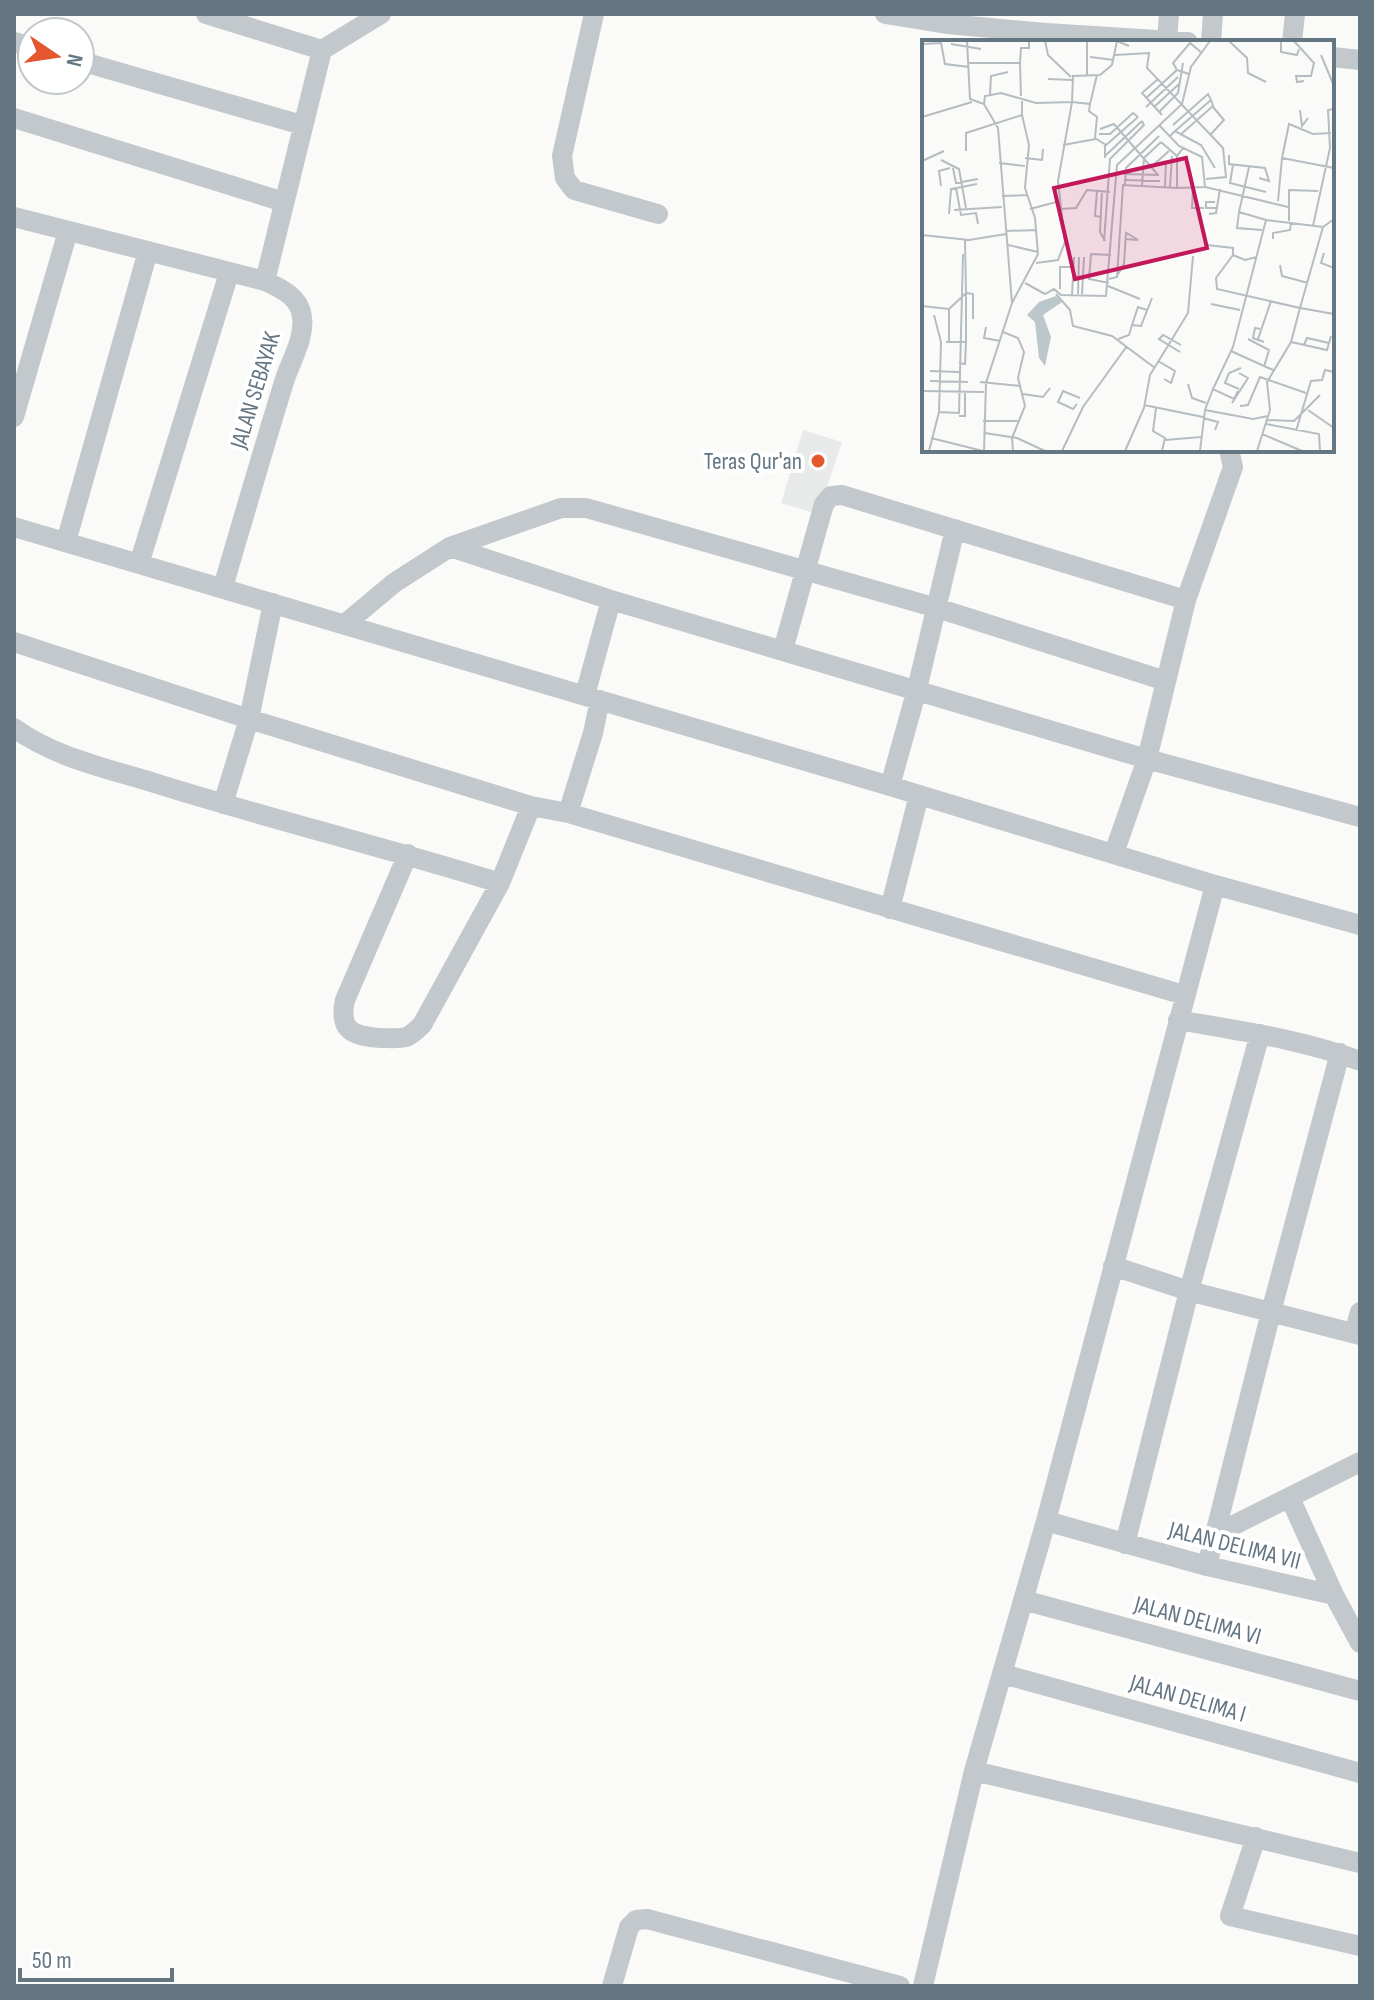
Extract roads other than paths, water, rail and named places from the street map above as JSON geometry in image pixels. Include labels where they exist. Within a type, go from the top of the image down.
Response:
[{"type":"street","points":[[206,14],[322,50]]},
{"type":"street","points":[[265,281],[322,50],[381,14]]},
{"type":"street","points":[[594,14],[562,156],[565,178],[574,190],[658,214]]},
{"type":"street","points":[[885,14],[948,19],[1045,38],[1167,40],[1169,14]]},
{"type":"street","points":[[1211,40],[1213,14]]},
{"type":"street","points":[[1292,40],[1295,14]]},
{"type":"street","points":[[1334,57],[1360,60]]},
{"type":"street","points":[[96,66],[302,125]]},
{"type":"street","points":[[14,118],[284,202]]},
{"type":"street","name":"JALAN SEBAYAK","points":[[14,217],[265,281],[288,292],[297,304],[302,317],[301,336],[285,378],[223,587]]},
{"type":"street","points":[[14,417],[68,231]]},
{"type":"street","points":[[66,542],[148,251]]},
{"type":"street","points":[[139,564],[229,273]]},
{"type":"street","points":[[1114,853],[1147,759],[1186,600],[1233,467],[1229,452]]},
{"type":"street","points":[[783,650],[824,504],[835,495],[1186,600]]},
{"type":"street","points":[[345,624],[394,583],[450,547],[561,508],[586,508],[937,608],[1166,681]]},
{"type":"street","points":[[14,527],[1215,885],[1360,925]]},
{"type":"street","points":[[890,786],[955,529]]},
{"type":"street","points":[[450,547],[611,600],[1147,759],[1360,817]]},
{"type":"street","points":[[568,813],[593,733],[593,698],[611,600]]},
{"type":"street","points":[[223,804],[249,719],[273,603]]},
{"type":"street","points":[[14,642],[531,806],[568,813],[1184,995]]},
{"type":"street","points":[[14,728],[56,752],[223,804],[408,854],[500,883]]},
{"type":"street","points":[[890,909],[919,795]]},
{"type":"street","points":[[408,854],[345,1000],[346,1026],[353,1034],[365,1037],[409,1036],[422,1025],[500,883],[531,806]]},
{"type":"street","points":[[923,1986],[974,1771],[1046,1521],[1215,885]]},
{"type":"street","points":[[1178,1020],[1260,1034],[1340,1053],[1360,1061]]},
{"type":"street","points":[[1125,1544],[1189,1291],[1260,1034]]},
{"type":"street","points":[[1207,1566],[1340,1053]]},
{"type":"street","points":[[1113,1266],[1189,1291],[1357,1334],[1360,1312]]},
{"type":"street","points":[[1214,1535],[1360,1462]]},
{"type":"street","points":[[1290,1498],[1334,1595],[1360,1643]]},
{"type":"street","name":"JALAN DELIMA VII","points":[[1046,1521],[1207,1566],[1334,1595]]},
{"type":"street","name":"JALAN DELIMA VI","points":[[1023,1600],[1360,1691]]},
{"type":"street","name":"JALAN DELIMA I","points":[[1003,1674],[1360,1773]]},
{"type":"street","points":[[974,1771],[1360,1863]]},
{"type":"street","points":[[1256,1837],[1230,1916],[1360,1946]]},
{"type":"street","points":[[612,1986],[629,1927],[636,1920],[647,1919],[900,1986]]},
{"type":"place","name":"Teras Qur'an","points":[[818,461]]}]
